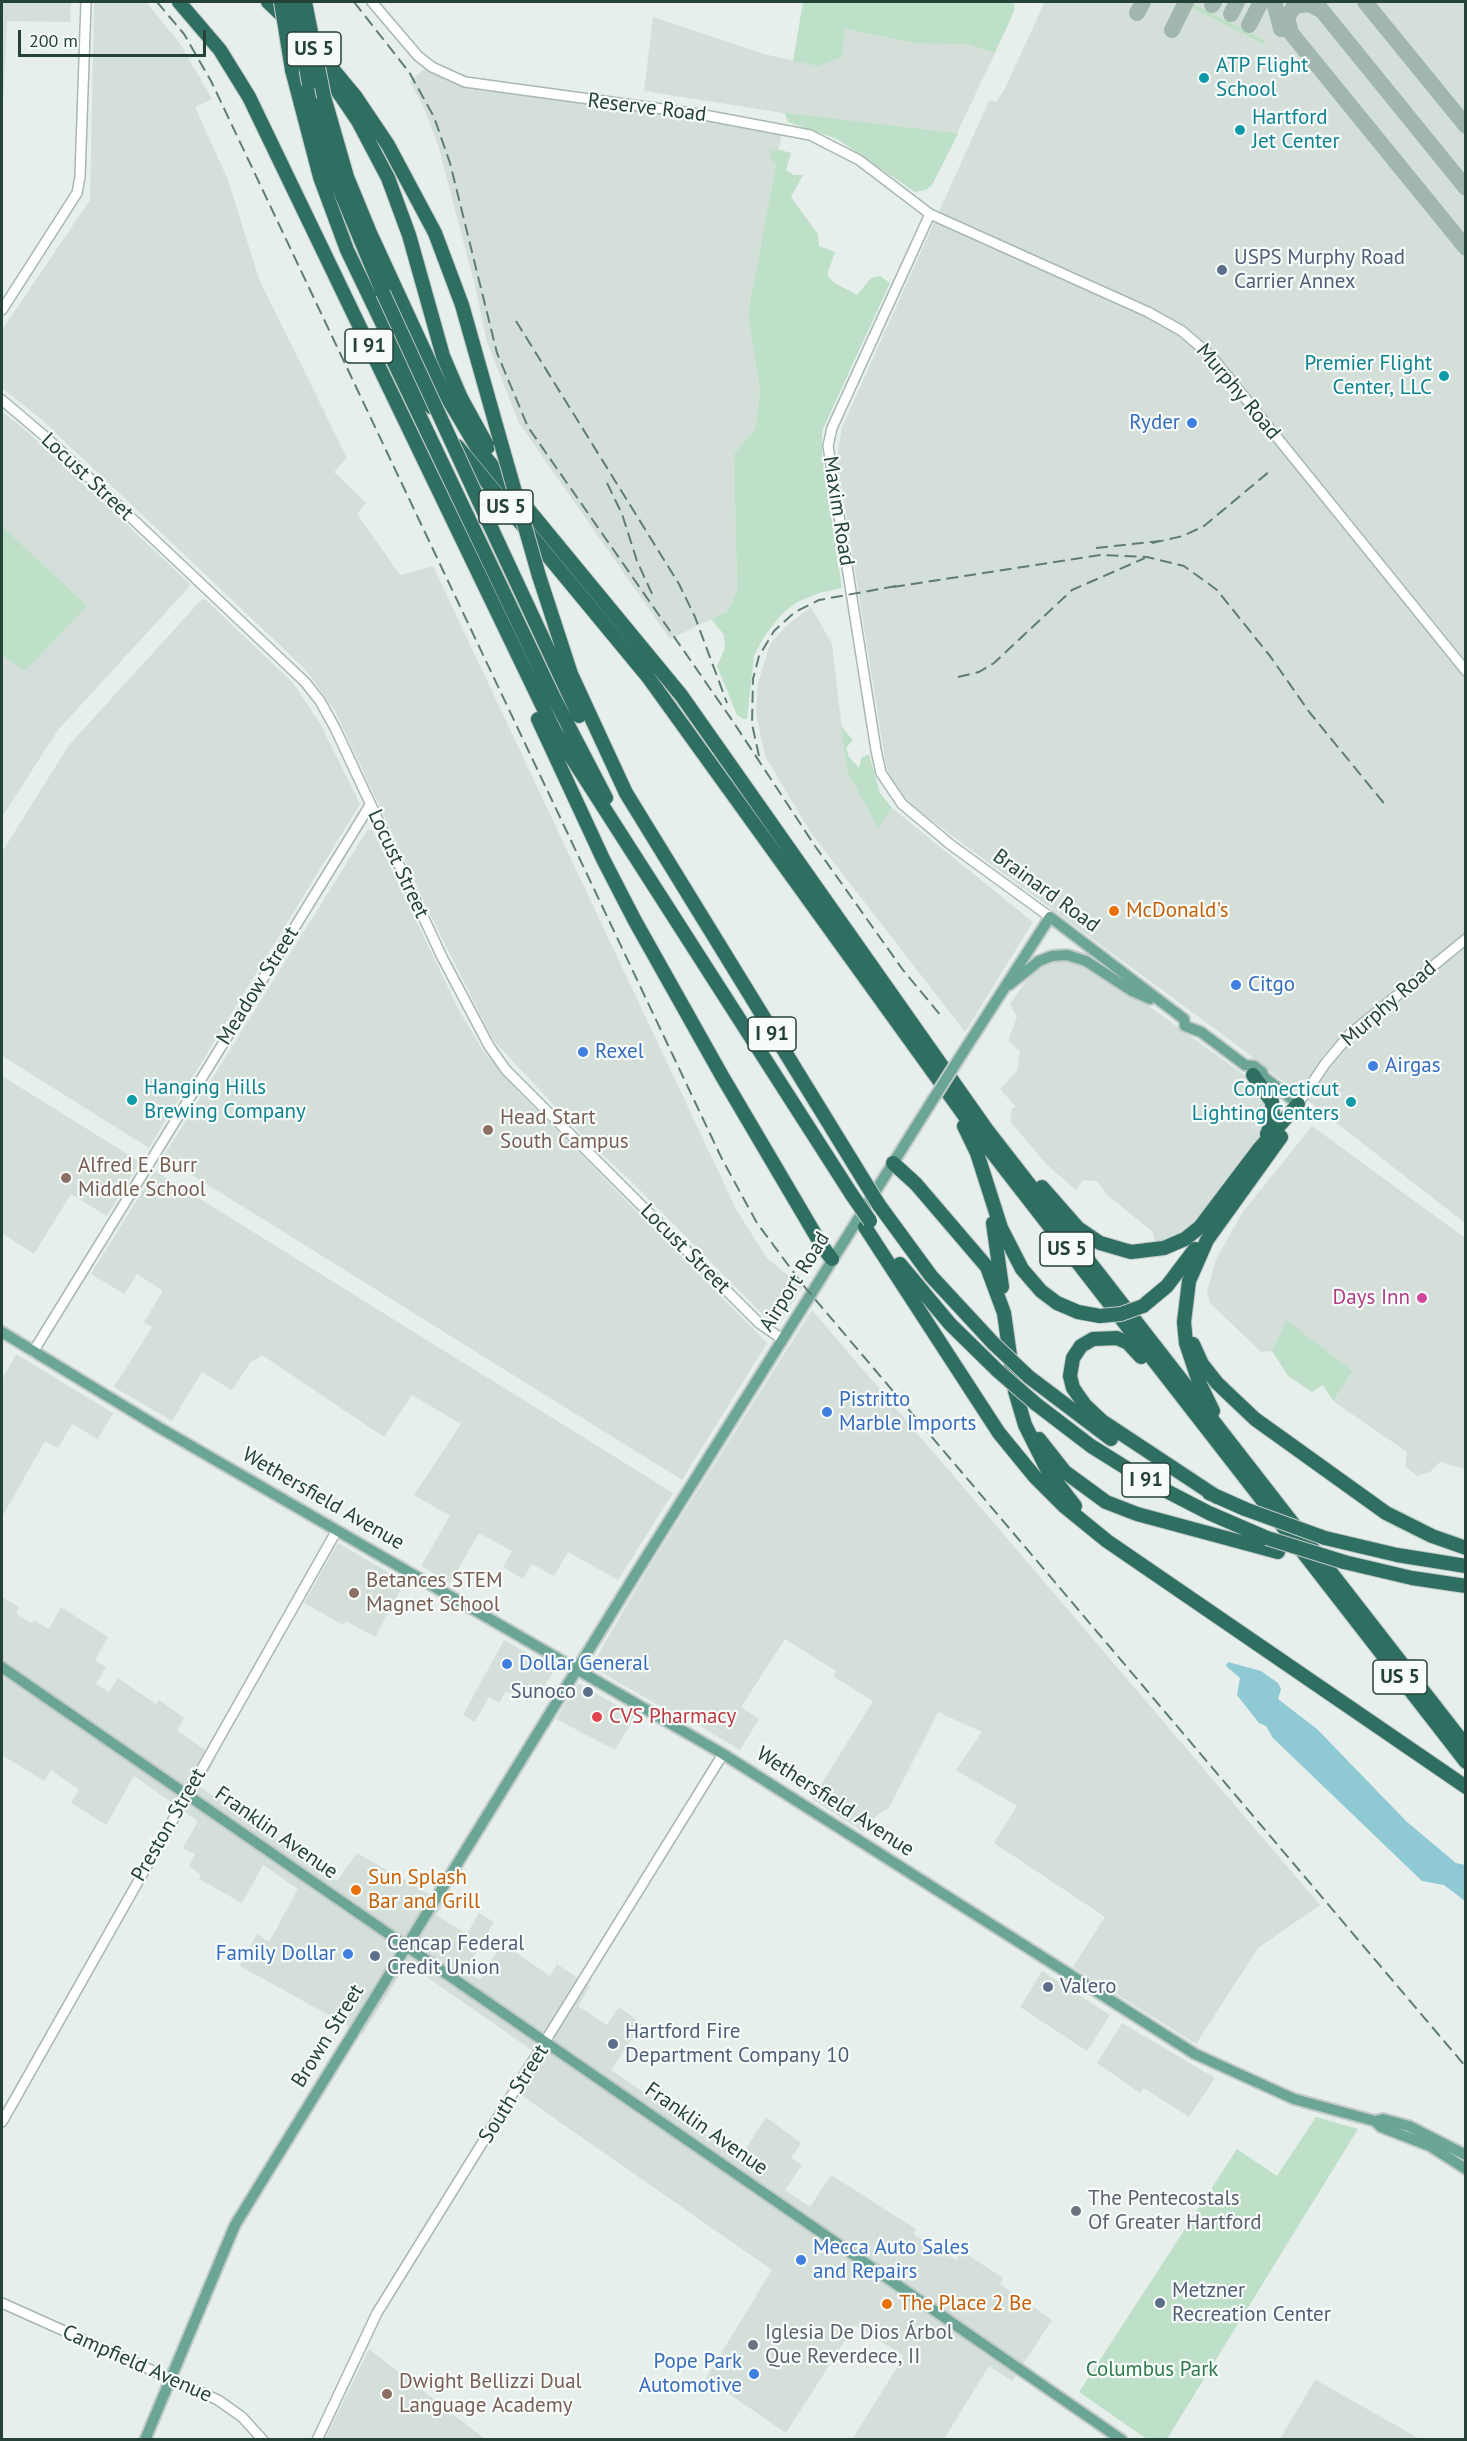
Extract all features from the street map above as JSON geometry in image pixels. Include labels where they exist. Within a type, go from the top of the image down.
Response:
[{"type":"highway","name":"I 91","points":[[179,2],[220,50],[249,97],[554,730],[830,1160],[850,1198],[868,1224],[938,1310],[998,1371],[1036,1404],[1091,1446],[1147,1481],[1209,1513],[1267,1538],[1347,1566]]},
{"type":"highway","name":"I 91","points":[[268,2],[294,26],[338,74],[396,158],[435,233],[462,304],[539,576],[565,657],[596,732],[631,802],[862,1179],[932,1276],[994,1344],[1029,1377],[1112,1439],[1157,1467],[1216,1497],[1325,1538],[1397,1555],[1466,1566]]},
{"type":"highway","name":"US 5","points":[[281,2],[292,70],[320,177],[344,242],[403,362],[440,422],[480,476],[648,677],[977,1133],[1466,1746]]},
{"type":"highway","points":[[294,2],[309,84],[334,176],[383,293],[614,789],[656,859],[684,888]]},
{"type":"highway","name":"US 5","points":[[305,2],[324,97],[343,164],[362,215],[441,387],[490,465],[690,708],[960,1093],[1466,1762]]},
{"type":"highway","points":[[310,43],[324,70],[362,127],[392,188],[409,235],[440,345],[463,403],[492,453],[546,524],[562,552]]},
{"type":"highway","points":[[320,177],[325,207],[352,273],[566,724],[610,806],[693,937],[715,984]]},
{"type":"highway","points":[[488,595],[499,632],[618,890],[723,1076],[822,1246],[832,1259]]},
{"type":"highway","points":[[897,1024],[909,1047],[965,1127],[977,1153],[990,1198],[1011,1251],[1030,1280],[1063,1306],[1078,1312],[1100,1316],[1126,1313],[1143,1306],[1167,1286],[1292,1123],[1298,1104]]},
{"type":"highway","points":[[1254,1072],[1268,1095],[1273,1111],[1270,1129],[1259,1149]]},
{"type":"highway","points":[[960,1093],[987,1120],[1078,1228],[1100,1243],[1124,1251],[1158,1249],[1180,1241],[1195,1232],[1259,1149],[1298,1104]]},
{"type":"highway","points":[[893,1163],[916,1184],[982,1259],[996,1285],[1004,1313]]},
{"type":"highway","points":[[990,1198],[1018,1405],[1038,1454],[1057,1484],[1096,1527],[1166,1581]]},
{"type":"highway","points":[[1221,1218],[1194,1265],[1187,1287],[1186,1343],[1198,1383],[1244,1469]]},
{"type":"highway","points":[[868,1224],[988,1417],[1023,1464],[1087,1526],[1466,1787]]},
{"type":"highway","points":[[1185,1310],[1192,1341],[1203,1364],[1240,1407],[1376,1507],[1425,1533],[1466,1548]]},
{"type":"highway","points":[[1216,1497],[1111,1427],[1085,1405],[1073,1388],[1070,1376],[1073,1358],[1081,1347],[1093,1339],[1106,1336],[1128,1343],[1244,1469]]},
{"type":"highway","points":[[1012,1367],[1026,1415],[1039,1440],[1058,1466],[1089,1492],[1126,1510],[1278,1552],[1466,1586]]},
{"type":"main road","name":"Airport Road","points":[[578,1669],[832,1259],[1050,917]]},
{"type":"main road","name":"Brainard Road","points":[[1050,917],[1184,1019],[1185,1026],[1201,1032],[1298,1104]]},
{"type":"main road","points":[[1004,988],[1039,961],[1067,955],[1086,961],[1132,991],[1166,1005]]},
{"type":"main road","name":"Wethersfield Avenue","points":[[2,1332],[723,1754],[1196,2054],[1294,2099],[1375,2121],[1381,2127],[1464,2159]]},
{"type":"main road","name":"Franklin Avenue","points":[[2,1667],[1122,2439]]},
{"type":"main road","name":"Brown Street","points":[[145,2439],[235,2225],[578,1669]]},
{"type":"street","points":[[2,309],[77,193],[80,177],[86,2]]},
{"type":"street","name":"Reserve Road","points":[[372,2],[418,56],[449,76],[501,88],[699,114],[810,135],[859,160],[930,213]]},
{"type":"street","name":"Murphy Road","points":[[930,213],[1148,312],[1192,338],[1212,357],[1466,671]]},
{"type":"street","name":"Maxim Road","points":[[890,790],[881,773],[875,748],[828,446],[832,428],[930,213]]},
{"type":"street","name":"Locust Street","points":[[2,400],[48,439],[305,682],[320,701],[335,728],[471,1016],[506,1070],[759,1323],[782,1339]]},
{"type":"street","name":"Brainard Road","points":[[890,790],[917,818],[1050,917]]},
{"type":"street","name":"Meadow Street","points":[[33,1352],[370,805]]},
{"type":"street","name":"Murphy Road","points":[[1298,1104],[1320,1071],[1350,1034],[1466,939]]},
{"type":"street","name":"Preston Street","points":[[2,2122],[337,1530]]},
{"type":"street","name":"South Street","points":[[316,2439],[377,2313],[723,1754]]},
{"type":"street","name":"Campfield Avenue","points":[[2,2303],[228,2405],[263,2439]]},
{"type":"shaded area","points":[[2,2],[71,2],[70,22],[7,21],[3,108]]},
{"type":"shaded area","points":[[94,2],[146,2],[179,42],[212,99],[195,107],[228,180],[259,279],[347,458],[334,472],[366,503],[357,514],[400,575],[433,566],[737,1211],[767,1258],[802,1287],[780,1322],[771,1323],[630,1180],[583,1136],[493,1040],[428,910],[335,711],[305,669],[41,419],[2,388],[2,330],[90,200]]},
{"type":"shaded area","points":[[1045,2],[1465,2],[1465,1223],[1230,1040],[913,807],[892,782],[886,766],[837,457],[842,427],[988,103],[990,100],[996,102],[1004,90]]},
{"type":"shaded area","points":[[653,17],[764,54],[817,66],[845,29],[914,43],[969,43],[995,53],[957,133],[796,115],[644,91]]},
{"type":"shaded area","points":[[425,68],[457,85],[782,132],[748,313],[760,391],[755,429],[734,454],[737,591],[728,611],[670,639],[519,423],[487,342],[475,286],[438,145],[424,108],[410,82]]},
{"type":"shaded area","points":[[2,411],[30,434],[189,583],[189,587],[58,730],[2,817],[2,655],[25,671],[86,606],[2,526]]},
{"type":"shaded area","points":[[202,599],[206,600],[293,683],[321,725],[360,804],[149,1148],[2,1056],[2,852],[69,745]]},
{"type":"shaded area","points":[[811,607],[832,644],[847,771],[878,827],[892,808],[1033,922],[965,1032],[811,833],[765,756],[756,713],[758,683],[770,644],[786,626]]},
{"type":"shaded area","points":[[368,829],[373,831],[460,1012],[484,1052],[519,1092],[767,1343],[682,1480],[163,1157]]},
{"type":"shaded area","points":[[1063,958],[1077,961],[1125,989],[1258,1085],[1270,1112],[1263,1133],[1194,1225],[1164,1243],[1155,1244],[1153,1232],[1107,1195],[1097,1181],[1083,1180],[1076,1190],[1046,1164],[1010,1121],[1012,1108],[1016,1107],[1000,1089],[1017,1071],[1020,1051],[1008,1041],[1017,1017],[1010,1004],[1035,968]]},
{"type":"shaded area","name":"Alfred E. Burr Middle School","points":[[2,1076],[140,1162],[107,1216],[71,1194],[34,1254],[2,1233]]},
{"type":"shaded area","points":[[1312,1126],[1465,1238],[1465,1469],[1440,1462],[1430,1472],[1417,1476],[1405,1466],[1407,1452],[1333,1401],[1353,1371],[1286,1321],[1272,1351],[1261,1352],[1210,1303],[1207,1291],[1216,1259],[1242,1213]]},
{"type":"shaded area","points":[[155,1171],[673,1493],[618,1580],[568,1552],[554,1576],[532,1564],[523,1579],[503,1567],[512,1551],[479,1533],[450,1583],[421,1566],[450,1516],[414,1495],[461,1424],[412,1395],[384,1437],[262,1355],[250,1363],[232,1390],[202,1372],[172,1421],[114,1387],[152,1327],[144,1322],[163,1291],[137,1274],[124,1294],[91,1274]]},
{"type":"shaded area","points":[[812,1310],[1320,1905],[1258,1948],[1196,2044],[1073,1967],[1105,1917],[994,1843],[1017,1806],[956,1770],[982,1732],[938,1712],[889,1808],[877,1815],[863,1832],[812,1799],[873,1701],[833,1676],[836,1671],[785,1639],[741,1707],[759,1719],[740,1750],[682,1715],[680,1718],[594,1668],[599,1653],[646,1572]]},
{"type":"shaded area","points":[[16,1354],[113,1413],[98,1439],[72,1424],[58,1448],[45,1441],[2,1517],[2,1380]]},
{"type":"shaded area","name":"Betances STEM Magnet School","points":[[338,1543],[405,1582],[375,1637],[346,1621],[343,1625],[304,1603]]},
{"type":"shaded area","points":[[2,1597],[19,1607],[16,1614],[32,1623],[34,1620],[49,1629],[61,1607],[108,1637],[95,1660],[106,1667],[96,1684],[109,1692],[118,1678],[156,1704],[159,1700],[184,1718],[177,1730],[216,1758],[200,1787],[337,1881],[357,1853],[444,1903],[436,1915],[467,1934],[479,1913],[494,1922],[466,1970],[480,1980],[502,1943],[550,1976],[557,1964],[590,1986],[578,2006],[607,2025],[619,2007],[642,2024],[611,2070],[740,2158],[766,2117],[801,2143],[791,2158],[802,2165],[785,2190],[810,2207],[831,2175],[916,2229],[913,2234],[956,2260],[962,2251],[1003,2278],[1000,2284],[1052,2320],[1012,2381],[989,2366],[944,2439],[852,2440],[904,2356],[855,2325],[786,2433],[706,2378],[772,2270],[511,2088],[533,2051],[407,1963],[363,2034],[240,1966],[257,1934],[269,1942],[298,1889],[263,1865],[242,1903],[199,1879],[201,1875],[189,1866],[195,1854],[183,1848],[198,1821],[134,1776],[106,1825],[71,1803],[79,1790],[51,1770],[44,1781],[2,1755]]},
{"type":"shaded area","points":[[504,1640],[555,1669],[538,1696],[518,1684],[512,1694],[506,1691],[499,1703],[489,1697],[475,1722],[463,1715]]},
{"type":"shaded area","points":[[578,1683],[635,1716],[615,1750],[556,1719]]},
{"type":"shaded area","points":[[1042,1971],[1110,2015],[1087,2051],[1020,2007]]},
{"type":"shaded area","points":[[1122,2023],[1215,2078],[1189,2117],[1144,2088],[1140,2093],[1097,2063]]},
{"type":"shaded area","name":"Dwight Bellizzi Dual Language Academy","points":[[369,2349],[485,2439],[325,2439]]},
{"type":"shaded area","points":[[1316,2380],[1420,2439],[1280,2439]]},
{"type":"green space","points":[[803,2],[1013,2],[1015,9],[995,53],[969,44],[914,43],[845,29],[842,57],[817,66],[793,61]]},
{"type":"green space","points":[[1193,4],[1264,40],[1265,45],[1192,8]]},
{"type":"green space","points":[[785,113],[958,134],[932,185],[926,190],[915,192],[837,139],[788,122]]},
{"type":"green space","points":[[780,150],[791,153],[786,170],[794,175],[803,175],[791,197],[818,234],[819,246],[835,252],[827,275],[833,282],[857,295],[871,278],[880,276],[890,283],[822,431],[822,455],[842,588],[819,593],[797,602],[782,614],[765,635],[754,656],[747,719],[743,719],[737,715],[717,666],[725,648],[724,635],[711,619],[728,611],[737,591],[734,454],[755,429],[760,391],[748,313],[776,164],[770,156],[771,151]]},
{"type":"green space","points":[[2,526],[87,606],[25,671],[2,655]]},
{"type":"green space","points":[[841,726],[853,740],[846,748],[849,757],[859,768],[862,757],[869,754],[880,793],[892,808],[878,828],[847,771]]},
{"type":"green space","points":[[1286,1320],[1353,1371],[1333,1401],[1323,1385],[1312,1392],[1288,1376],[1272,1351]]},
{"type":"green space","name":"Columbus Park","points":[[1316,2117],[1358,2129],[1167,2439],[1147,2439],[1079,2392],[1237,2149],[1277,2176]]},
{"type":"water","points":[[1228,1662],[1261,1671],[1278,1683],[1281,1689],[1278,1699],[1317,1729],[1407,1822],[1456,1863],[1465,1865],[1465,1901],[1444,1885],[1422,1881],[1273,1738],[1266,1726],[1259,1723],[1237,1695],[1240,1678],[1226,1666]]},
{"type":"taxiway","points":[[1137,13],[1143,2]]},
{"type":"taxiway","points":[[1172,30],[1186,2]]},
{"type":"taxiway","points":[[1231,14],[1237,2]]},
{"type":"taxiway","points":[[1249,25],[1261,2]]},
{"type":"taxiway","points":[[1274,2],[1281,29]]},
{"type":"taxiway","points":[[1315,2],[1466,188]]},
{"type":"taxiway","points":[[1365,2],[1466,126]]},
{"type":"taxiway","points":[[1321,10],[1309,4],[1294,6],[1287,18],[1291,33],[1466,248]]},
{"type":"railway","points":[[157,2],[184,34],[211,81],[722,1159],[757,1223],[803,1285],[1466,2067]]},
{"type":"railway","points":[[354,2],[409,72],[434,117],[450,163],[497,353],[528,427],[732,720],[815,846],[903,970],[942,1017]]},
{"type":"railway","points":[[516,321],[679,584],[695,617],[727,703]]},
{"type":"railway","points":[[1152,543],[1183,536],[1204,526],[1270,471]]},
{"type":"railway","points":[[607,483],[622,514],[637,561],[653,596]]},
{"type":"railway","points":[[1096,548],[1160,541]]},
{"type":"railway","points":[[893,587],[1100,555],[1147,557],[1184,566],[1217,590],[1270,656],[1310,713],[1387,807]]},
{"type":"railway","points":[[958,677],[979,672],[994,663],[1072,590],[1145,558]]},
{"type":"railway","points":[[759,756],[752,724],[753,679],[759,656],[774,631],[795,612],[819,600],[902,585]]},
{"type":"place","name":"ATP Flight School","points":[[1204,78]]},
{"type":"place","name":"Hartford Jet Center","points":[[1240,130]]},
{"type":"place","name":"USPS Murphy Road Carrier Annex","points":[[1222,270]]},
{"type":"place","name":"Premier Flight Center, LLC","points":[[1444,376]]},
{"type":"place","name":"Ryder","points":[[1192,423]]},
{"type":"place","name":"McDonald's","points":[[1114,911]]},
{"type":"place","name":"Citgo","points":[[1236,985]]},
{"type":"place","name":"Rexel","points":[[583,1052]]},
{"type":"place","name":"Airgas","points":[[1373,1066]]},
{"type":"place","name":"Hanging Hills Brewing Company","points":[[132,1100]]},
{"type":"place","name":"Connecticut Lighting Centers","points":[[1351,1102]]},
{"type":"place","name":"Head Start South Campus","points":[[488,1130]]},
{"type":"place","name":"Alfred E. Burr Middle School","points":[[66,1178]]},
{"type":"place","name":"Days Inn","points":[[1422,1298]]},
{"type":"place","name":"Pistritto Marble Imports","points":[[827,1412]]},
{"type":"place","name":"Betances STEM Magnet School","points":[[354,1593]]},
{"type":"place","name":"Dollar General","points":[[507,1664]]},
{"type":"place","name":"Sunoco","points":[[588,1692]]},
{"type":"place","name":"CVS Pharmacy","points":[[597,1717]]},
{"type":"place","name":"Sun Splash Bar and Grill","points":[[356,1890]]},
{"type":"place","name":"Family Dollar","points":[[348,1954]]},
{"type":"place","name":"Cencap Federal Credit Union","points":[[375,1956]]},
{"type":"place","name":"Valero","points":[[1048,1987]]},
{"type":"place","name":"Hartford Fire Department Company 10","points":[[613,2044]]},
{"type":"place","name":"The Pentecostals Of Greater Hartford","points":[[1076,2211]]},
{"type":"place","name":"Mecca Auto Sales and Repairs","points":[[801,2260]]},
{"type":"place","name":"Metzner Recreation Center","points":[[1160,2303]]},
{"type":"place","name":"The Place 2 Be","points":[[887,2304]]},
{"type":"place","name":"Iglesia De Dios Árbol Que Reverdece, II","points":[[753,2345]]},
{"type":"place","name":"Pope Park Automotive","points":[[754,2374]]},
{"type":"place","name":"Dwight Bellizzi Dual Language Academy","points":[[387,2394]]}]
